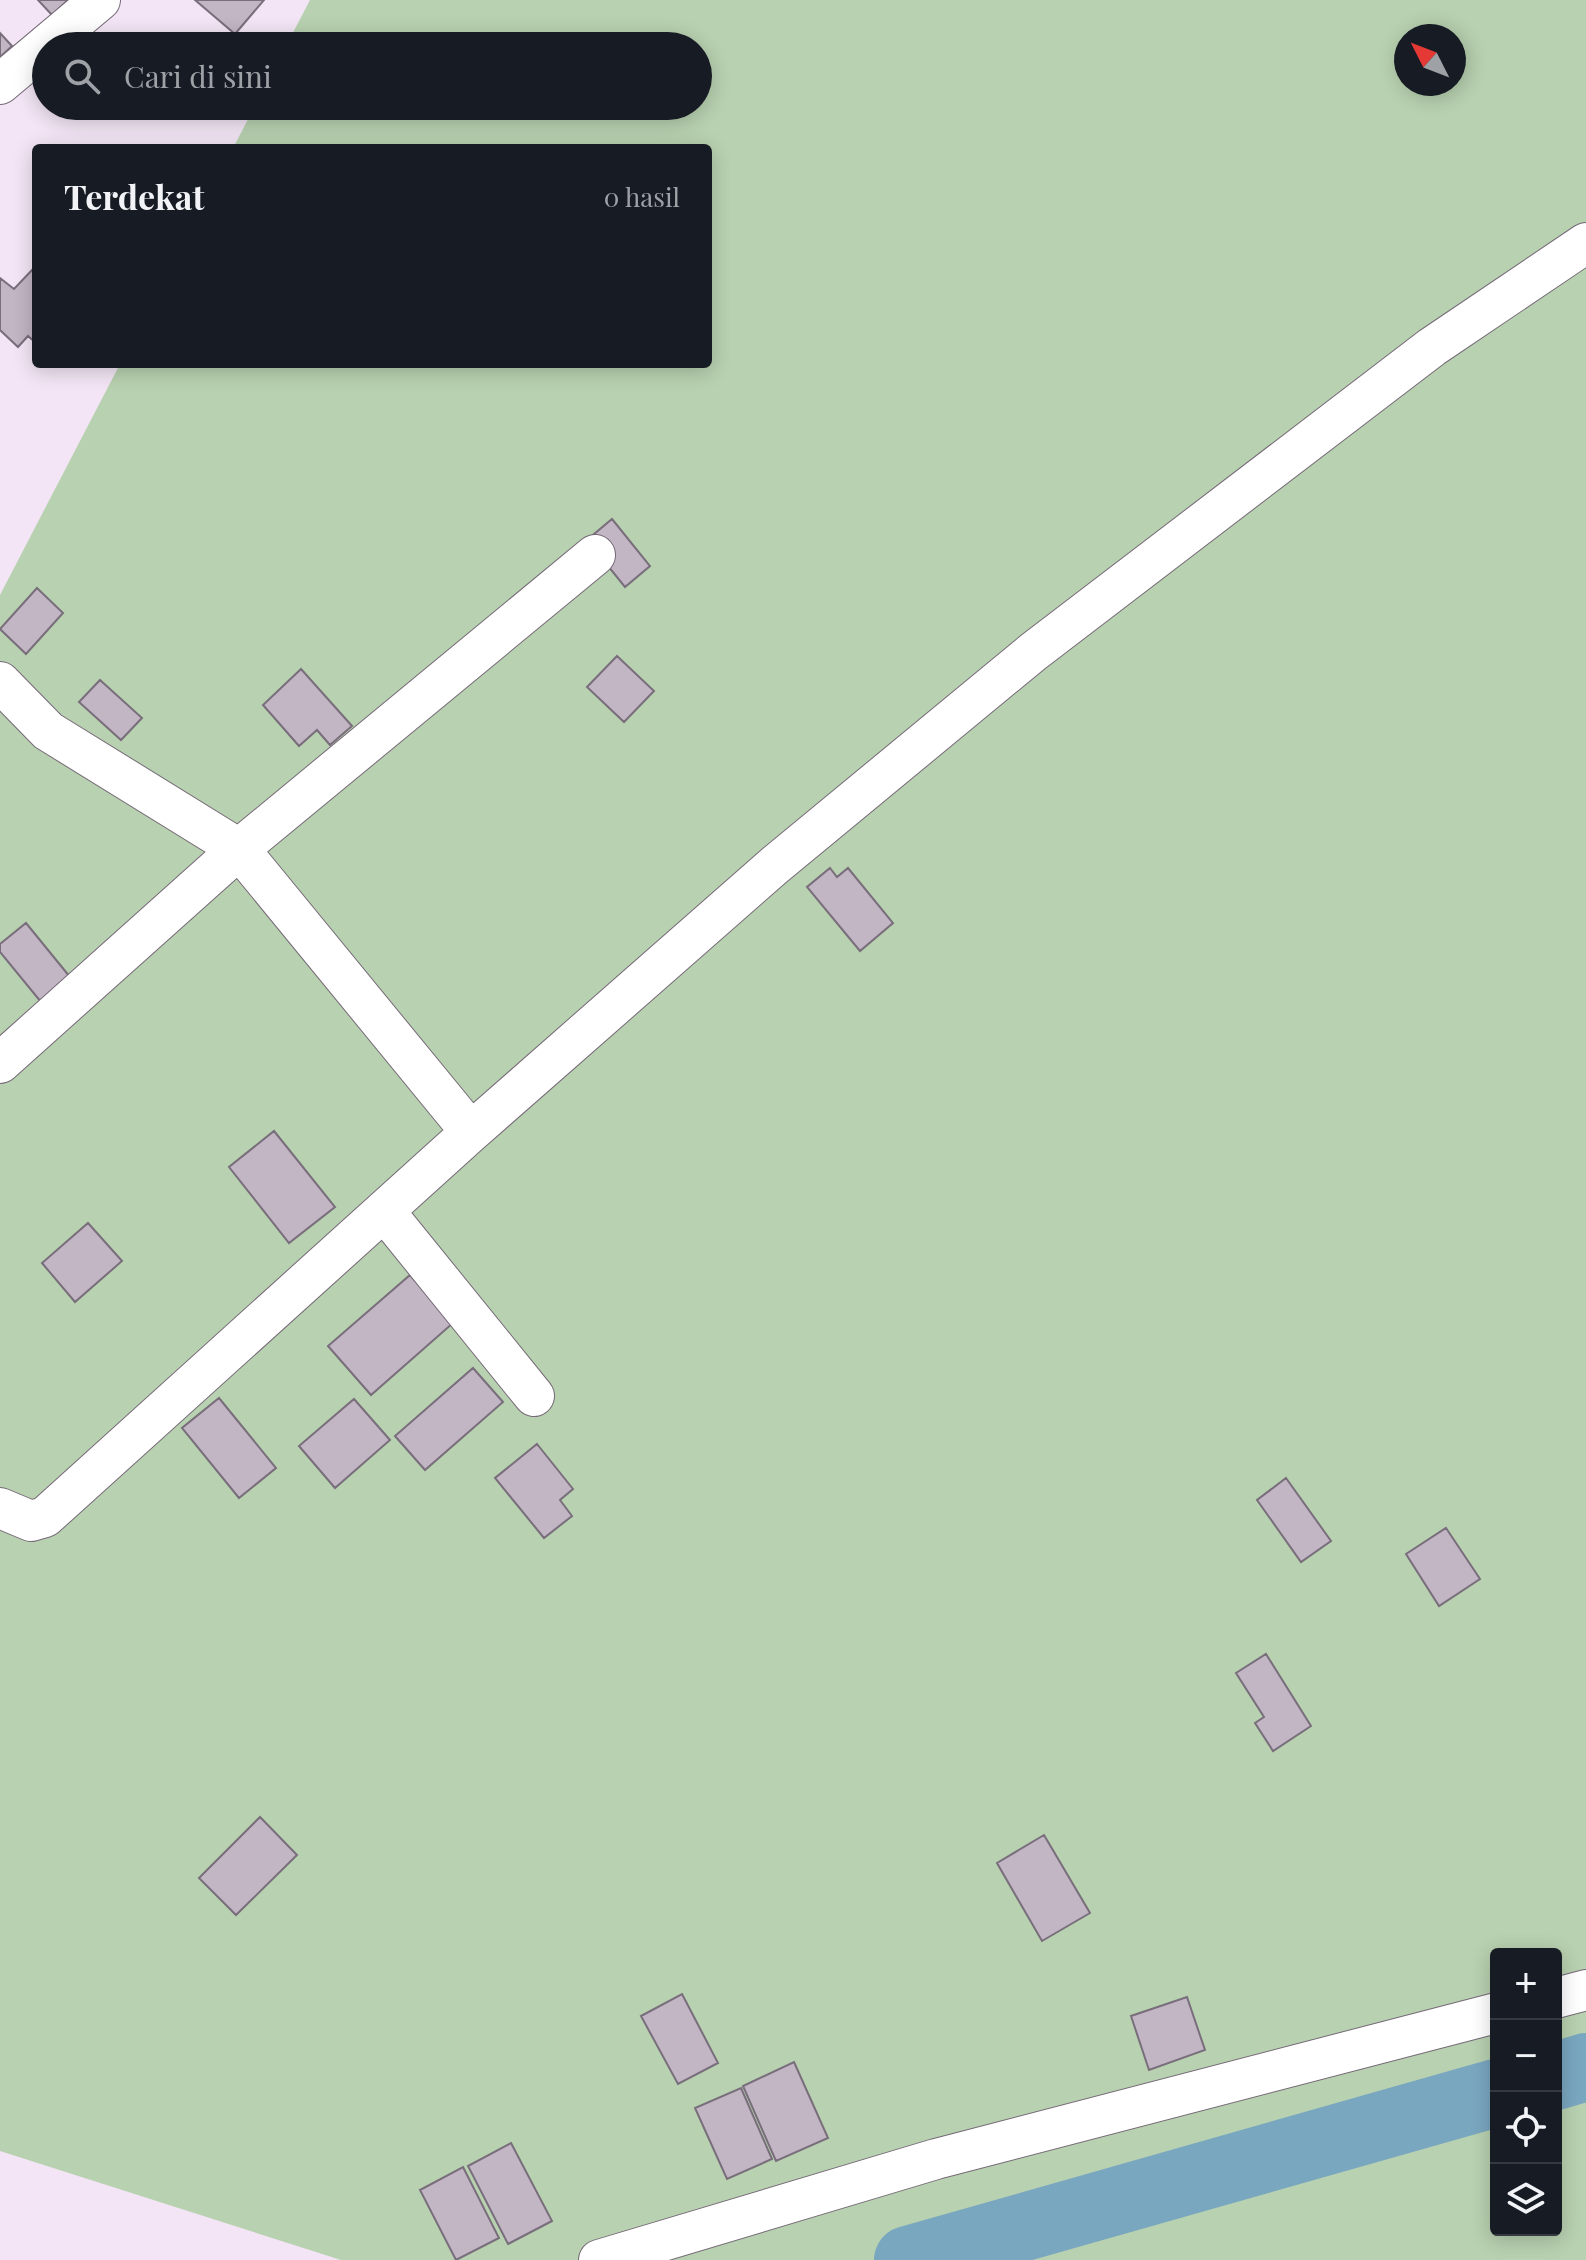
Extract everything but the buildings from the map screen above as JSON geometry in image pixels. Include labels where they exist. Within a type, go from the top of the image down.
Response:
[{"type":"street","points":[[62,32],[100,0]]},
{"type":"street","points":[[0,84],[32,57]]},
{"type":"street","points":[[0,1508],[31,1521],[45,1517],[471,1132],[775,865],[1033,652],[1432,347],[1586,243]]},
{"type":"street","points":[[0,1063],[239,849],[595,555]]},
{"type":"street","points":[[0,682],[48,731],[239,849],[471,1132]]},
{"type":"street","points":[[385,1212],[534,1396]]},
{"type":"street","points":[[1562,1996],[1586,1990]]},
{"type":"street","points":[[599,2260],[936,2159],[1490,2015]]},
{"type":"green space","points":[[310,0],[1586,0],[1586,2260],[341,2260],[0,2151],[0,595],[118,368],[712,368],[712,144],[235,144],[248,120],[712,120],[712,32],[293,32]]},
{"type":"waterway","points":[[1562,2074],[1586,2067]]},
{"type":"waterway","points":[[908,2260],[1490,2095]]}]
